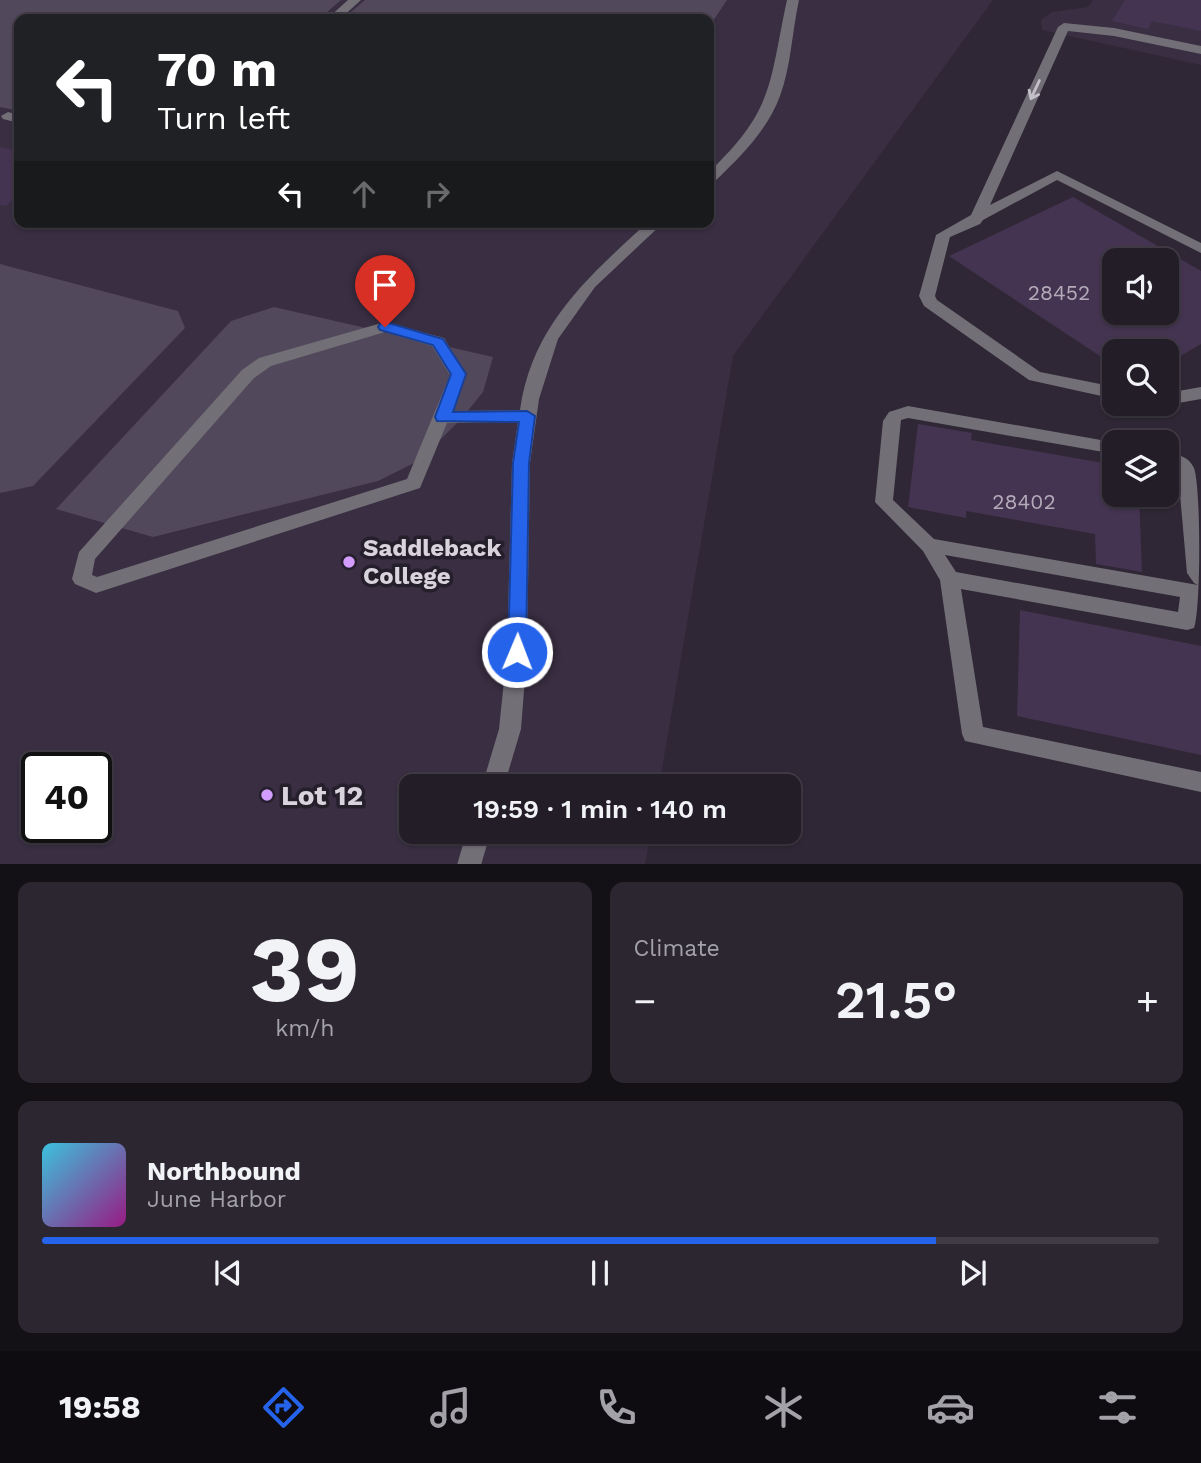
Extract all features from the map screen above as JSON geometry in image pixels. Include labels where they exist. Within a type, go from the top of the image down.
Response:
[{"type":"street","points":[[339,14],[355,0]]},
{"type":"street","points":[[714,174],[742,146],[769,107],[777,82],[793,0]]},
{"type":"street","points":[[975,221],[1064,27],[1114,32],[1201,50]]},
{"type":"street","points":[[1102,390],[1035,376],[930,303],[928,296],[943,235],[975,221],[1057,176],[1201,249]]},
{"type":"street","points":[[497,774],[510,729],[517,652],[521,463],[530,399],[550,338],[590,284],[651,228]]},
{"type":"street","points":[[385,327],[404,331],[438,342],[458,374],[443,417],[414,483],[96,584],[82,579],[86,557],[248,373],[265,362],[385,327]]},
{"type":"street","points":[[1179,397],[1201,393]]},
{"type":"street","points":[[1102,446],[908,412],[895,416],[892,421],[884,502],[933,549],[950,579],[973,734],[1201,782]]},
{"type":"street","points":[[443,417],[527,416]]},
{"type":"street","points":[[950,579],[1187,622],[1197,587],[1197,573],[1187,471],[1179,462]]},
{"type":"street","points":[[933,549],[934,546],[1197,587]]},
{"type":"street","points":[[469,864],[475,844]]},
{"type":"shaded area","name":"Saddleback College","points":[[0,0],[993,0],[733,356],[661,774],[399,774],[399,844],[649,844],[645,864],[0,864]]},
{"type":"shaded area","points":[[0,0],[341,0],[325,14],[14,14],[14,110],[0,107]]},
{"type":"shaded area","points":[[365,0],[727,0],[714,20],[714,14],[349,14]]},
{"type":"shaded area","points":[[1093,0],[1201,0],[1201,65],[1042,30],[1041,20],[1052,12],[1088,7]]},
{"type":"shaded area","points":[[0,264],[178,311],[185,328],[33,486],[0,493]]},
{"type":"shaded area","points":[[274,307],[493,357],[483,392],[462,418],[420,460],[378,481],[153,537],[56,509],[231,321]]},
{"type":"building","points":[[1125,0],[1201,0],[1201,31],[1152,21],[1148,29],[1112,21]]},
{"type":"building","points":[[0,147],[14,150],[14,199],[6,206],[0,205]]},
{"type":"building","points":[[1073,197],[1161,248],[1102,248],[1102,325],[1179,325],[1179,258],[1201,271],[1201,344],[1179,357],[1179,339],[1102,339],[1102,357],[949,256]]},
{"type":"building","points":[[918,424],[972,433],[971,440],[1102,463],[1102,507],[1139,507],[1142,572],[1096,564],[1095,534],[966,511],[966,518],[908,507]]},
{"type":"building","points":[[1020,610],[1201,646],[1201,755],[1017,716]]},
{"type":"place","name":"Saddleback College","points":[[349,562]]},
{"type":"place","name":"Lot 12","points":[[267,795]]},
{"type":"route","points":[[385,327],[438,342],[458,374],[443,417],[527,416],[521,463],[517,652]]}]
